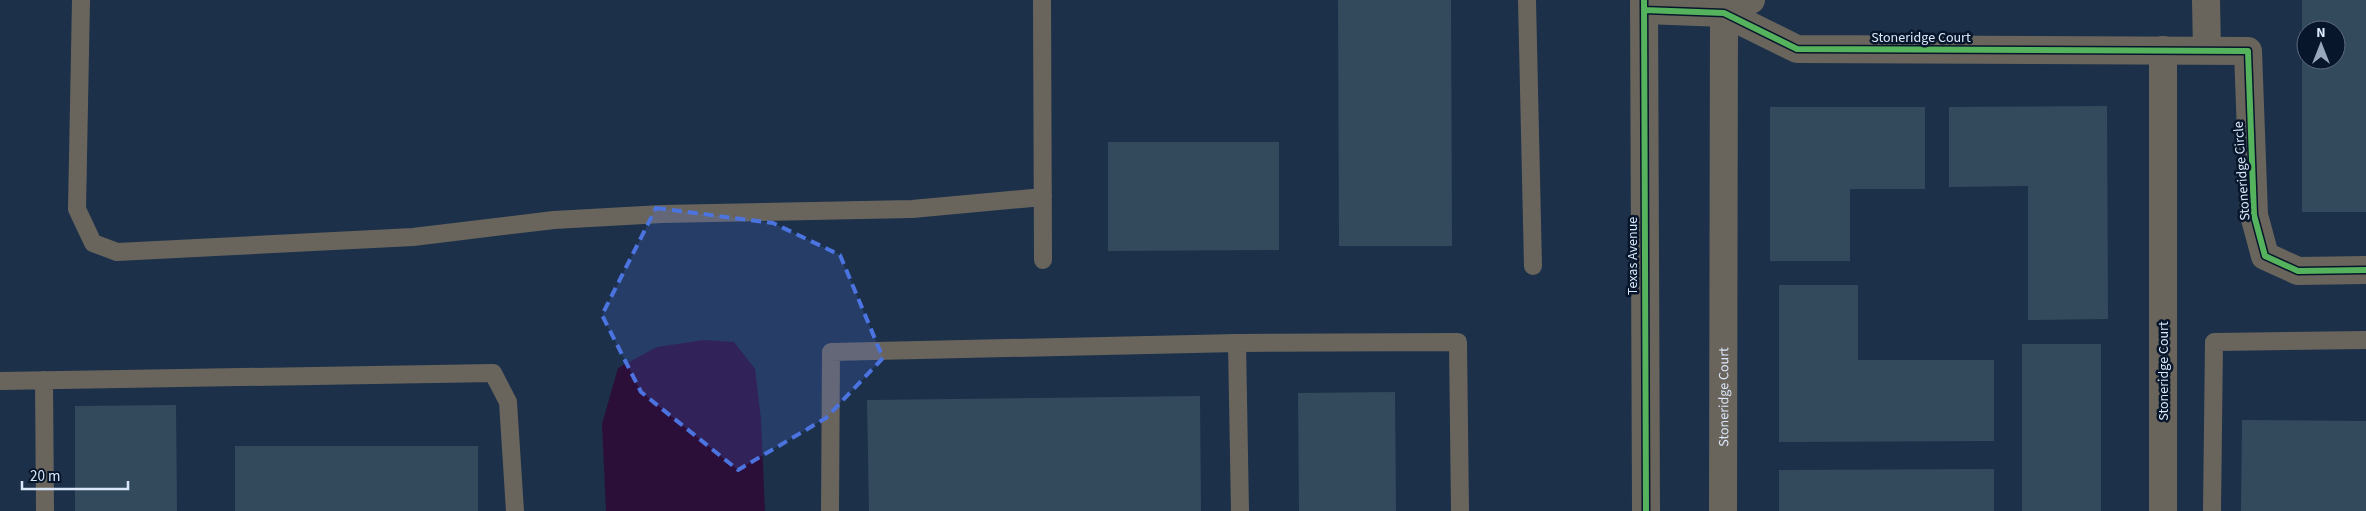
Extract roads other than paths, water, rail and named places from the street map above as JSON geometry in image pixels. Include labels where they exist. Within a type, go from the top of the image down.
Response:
[{"type":"street","name":"Stoneridge Court","points":[[1724,13],[1751,0]]},
{"type":"street","points":[[2206,0],[2207,50]]},
{"type":"street","name":"Stoneridge Court","points":[[1644,5],[1724,13],[1797,48],[2207,50]]},
{"type":"street","name":"Texas Avenue","points":[[1644,5],[1646,511]]},
{"type":"street","name":"Stoneridge Court","points":[[1723,511],[1724,13]]},
{"type":"street","name":"Stoneridge Court","points":[[2163,50],[2163,511]]},
{"type":"street","name":"Stoneridge Circle","points":[[2207,50],[2248,51],[2254,215],[2265,256],[2298,271],[2366,270]]},
{"type":"lane","points":[[81,0],[77,209],[93,243],[117,252],[413,237],[554,220],[662,214],[912,209],[1043,197]]},
{"type":"lane","points":[[1042,0],[1043,260]]},
{"type":"lane","points":[[1527,0],[1534,266]]},
{"type":"lane","points":[[2212,511],[2214,342],[2366,340]]},
{"type":"lane","points":[[830,511],[831,352],[1236,344],[1458,342],[1460,511]]},
{"type":"lane","points":[[1236,344],[1240,511]]},
{"type":"lane","points":[[0,382],[494,373],[508,402],[516,511]]},
{"type":"lane","points":[[44,380],[45,511]]}]
